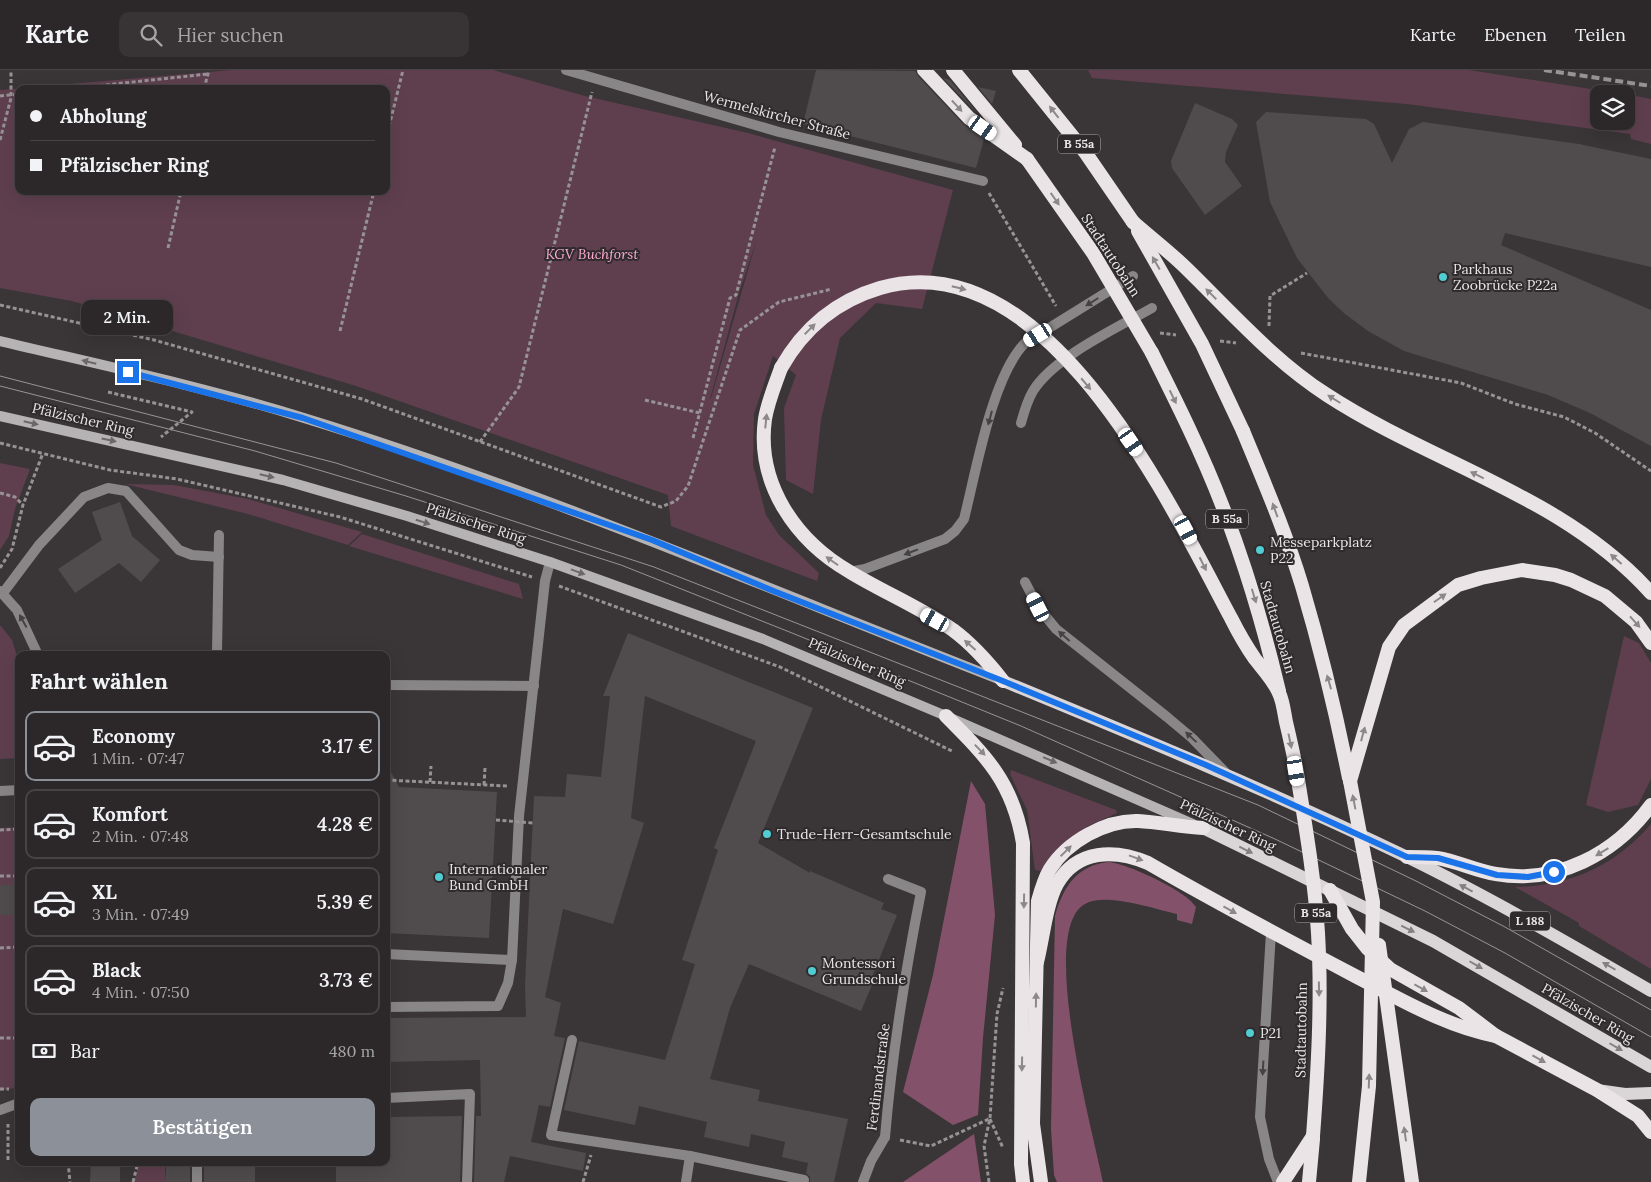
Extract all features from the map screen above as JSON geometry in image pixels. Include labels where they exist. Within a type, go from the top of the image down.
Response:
[{"type":"highway","name":"B 55a","points":[[924,70],[968,118],[1027,159]]},
{"type":"highway","name":"Stadtautobahn","points":[[953,70],[1027,159],[1093,253],[1125,305],[1152,353],[1193,437],[1222,505],[1245,568],[1280,694],[1296,771],[1311,862],[1318,936],[1319,1003],[1314,1136],[1309,1182]]},
{"type":"highway","name":"B 55a","points":[[1019,70],[1085,152],[1133,222],[1202,344],[1274,506],[1302,585],[1329,683],[1373,902],[1370,1086],[1360,1182]]},
{"type":"highway","points":[[1133,222],[1188,270],[1239,322],[1282,361],[1325,394],[1381,427],[1549,512],[1584,534],[1615,558],[1651,593]]},
{"type":"highway","points":[[1003,681],[988,662],[952,630],[848,572],[807,540],[790,520],[768,470],[764,445],[765,420],[770,397],[781,368],[802,337],[821,318],[846,302],[869,291],[890,285],[922,282],[945,284],[972,291],[994,300],[1023,320],[1057,351],[1110,412],[1131,442],[1178,516],[1250,651],[1280,694]]},
{"type":"highway","points":[[1350,781],[1390,647],[1404,626],[1458,585],[1481,578],[1522,570],[1555,575],[1571,580],[1605,596],[1621,608],[1650,642]]},
{"type":"highway","points":[[946,716],[986,757],[1008,789],[1019,816],[1023,843],[1021,1155],[1023,1182]]},
{"type":"highway","points":[[1407,857],[1438,858],[1497,875],[1528,877],[1568,869],[1618,842],[1640,821],[1651,805]]},
{"type":"highway","points":[[1041,1182],[1033,1124],[1038,901],[1042,885],[1050,869],[1064,852],[1078,841],[1096,831],[1125,822],[1137,821],[1203,828]]},
{"type":"highway","points":[[1037,962],[1057,884],[1076,863],[1101,854],[1130,855],[1148,863],[1270,932],[1456,1025],[1474,1032],[1496,1036]]},
{"type":"highway","points":[[1330,890],[1352,929],[1367,948],[1390,968],[1458,1008],[1496,1036],[1597,1090],[1638,1116],[1651,1132]]},
{"type":"highway","points":[[1373,902],[1412,1182]]},
{"type":"highway","points":[[1283,1182],[1314,1136]]},
{"type":"main road","name":"L 188","points":[[0,341],[303,418],[420,457],[652,540],[776,592],[1003,681],[1225,772],[1407,857],[1523,917],[1651,990]]},
{"type":"main road","name":"Pfälzischer Ring","points":[[0,416],[283,480],[407,516],[550,562],[763,639],[1203,828],[1433,941],[1651,1067]]},
{"type":"main road","points":[[1597,1090],[1625,1094],[1651,1093]]},
{"type":"street","name":"Wermelskircher Straße","points":[[566,70],[780,132],[983,182]]},
{"type":"street","points":[[848,572],[865,569],[945,539],[960,526],[996,394],[1006,370],[1018,350],[1025,343],[1133,276]]},
{"type":"street","points":[[1021,423],[1032,392],[1046,374],[1074,354],[1152,308]]},
{"type":"street","points":[[36,651],[17,610],[1,592],[39,545],[84,497],[108,488],[126,491],[180,550],[192,555],[219,557]]},
{"type":"street","points":[[217,651],[219,535]]},
{"type":"street","points":[[390,1007],[498,1006],[508,983],[512,960],[519,816],[545,581],[550,562]]},
{"type":"street","points":[[1025,582],[1038,607],[1056,629],[1192,738],[1225,772]]},
{"type":"street","points":[[390,685],[534,686]]},
{"type":"street","points":[[0,792],[15,790]]},
{"type":"street","name":"Ferdinandstraße","points":[[863,1182],[871,1161],[885,1137],[906,970],[921,892],[888,879]]},
{"type":"street","points":[[1270,932],[1260,1117],[1269,1159],[1278,1182]]},
{"type":"street","points":[[390,954],[512,960]]},
{"type":"street","points":[[572,1040],[551,1135],[595,1140],[690,1156],[804,1180]]},
{"type":"street","points":[[390,1098],[470,1094],[467,1182]]},
{"type":"street","points":[[1638,1116],[1651,1124]]},
{"type":"street","points":[[686,1182],[690,1156]]},
{"type":"street","points":[[197,1166],[197,1182]]},
{"type":"path","points":[[0,140],[11,95],[11,70]]},
{"type":"path","points":[[390,124],[403,70]]},
{"type":"path","points":[[99,85],[208,72],[205,85]]},
{"type":"path","points":[[480,442],[519,387],[596,80]]},
{"type":"path","points":[[0,96],[15,94]]},
{"type":"path","points":[[693,438],[730,298],[736,295],[780,132]]},
{"type":"path","points":[[983,182],[1064,319]]},
{"type":"path","points":[[168,248],[180,195]]},
{"type":"path","points":[[340,331],[373,195]]},
{"type":"path","points":[[1270,332],[1267,316],[1270,296],[1307,273]]},
{"type":"path","points":[[0,305],[154,340],[352,396],[661,507],[676,501],[688,486],[740,330],[779,302],[835,288]]},
{"type":"path","points":[[1157,332],[1186,336]]},
{"type":"path","points":[[1215,340],[1244,344]]},
{"type":"path","points":[[1299,353],[1461,383],[1515,404],[1564,417],[1595,433],[1651,471]]},
{"type":"path","points":[[108,392],[192,412],[161,437]]},
{"type":"path","points":[[646,400],[700,413]]},
{"type":"path","points":[[0,444],[110,470],[177,479],[340,517],[545,581],[780,667],[960,755]]},
{"type":"path","points":[[0,568],[12,549],[23,505],[43,453]]},
{"type":"path","points":[[0,493],[15,497],[23,505]]},
{"type":"path","points":[[430,782],[431,766]]},
{"type":"path","points":[[484,784],[485,768]]},
{"type":"path","points":[[390,781],[523,786]]},
{"type":"path","points":[[496,820],[533,823]]},
{"type":"path","points":[[0,830],[15,829]]},
{"type":"path","points":[[0,876],[15,876]]},
{"type":"path","points":[[0,948],[15,948]]},
{"type":"path","points":[[988,1182],[984,1146],[990,1118],[998,1014],[1005,982]]},
{"type":"path","points":[[0,1038],[15,1038]]},
{"type":"path","points":[[4,1109],[8,1160]]},
{"type":"path","points":[[885,1137],[931,1146],[990,1118]]},
{"type":"path","points":[[583,1182],[595,1140]]},
{"type":"path","points":[[68,1166],[70,1182]]},
{"type":"path","points":[[133,1182],[137,1166]]},
{"type":"green space","name":"KGV Buchforst","points":[[232,70],[493,70],[585,96],[748,133],[953,190],[922,309],[876,303],[840,338],[821,420],[813,494],[786,480],[784,408],[796,375],[773,356],[754,414],[753,465],[766,515],[779,535],[819,573],[817,581],[671,526],[668,495],[356,386],[72,301],[0,288],[0,90],[15,89],[15,195],[390,195],[390,85],[58,85]],"holes":[[[757,239],[711,398],[739,293]]]},
{"type":"green space","points":[[1088,70],[1469,70],[1590,89],[1590,129],[1407,104],[1092,78]]},
{"type":"green space","points":[[1635,96],[1651,99],[1651,144],[1631,139],[1630,134],[1600,130],[1635,130]]},
{"type":"green space","points":[[0,463],[30,469],[15,509],[9,536],[0,550]]},
{"type":"green space","points":[[125,484],[174,485],[248,499],[362,532],[348,545],[248,514]]},
{"type":"green space","points":[[362,534],[519,584],[523,599],[349,546]]},
{"type":"green space","points":[[0,625],[12,640],[15,651],[15,758],[0,759]]},
{"type":"green space","points":[[1624,636],[1639,643],[1651,663],[1651,779],[1638,805],[1608,812],[1586,805]]},
{"type":"green space","points":[[1011,770],[1116,810],[1117,813],[1088,826],[1072,837],[1041,871],[1035,870],[1027,810],[1010,774]]},
{"type":"green space","points":[[1651,824],[1651,969],[1579,926],[1579,923],[1515,887],[1554,883],[1590,871],[1622,851]]},
{"type":"green space","points":[[15,827],[15,1088],[0,1091],[0,828]]},
{"type":"green space","points":[[138,1167],[165,1167],[166,1182],[134,1182]]},
{"type":"shaded area","points":[[971,781],[985,804],[995,915],[983,1038],[978,1115],[953,1125],[903,1092],[933,975]]},
{"type":"shaded area","points":[[1109,862],[1143,873],[1170,886],[1196,907],[1192,924],[1177,920],[1177,914],[1143,905],[1105,900],[1094,901],[1085,904],[1072,921],[1066,952],[1067,991],[1081,1080],[1103,1182],[1057,1182],[1054,1175],[1051,1129],[1055,916],[1062,896],[1073,879],[1088,868]]},
{"type":"shaded area","points":[[974,1134],[981,1182],[903,1182]]},
{"type":"building","points":[[816,70],[915,71],[963,124],[984,139],[976,168],[803,124]]},
{"type":"building","points":[[943,78],[950,80],[977,113],[975,111]]},
{"type":"building","points":[[978,87],[996,91],[992,104]]},
{"type":"building","points":[[1195,103],[1232,119],[1238,125],[1226,152],[1225,162],[1242,186],[1205,215],[1172,168],[1171,161]]},
{"type":"building","name":"Parkhaus Zoobrücke P22a","points":[[1266,112],[1366,119],[1374,124],[1392,163],[1409,129],[1423,122],[1579,144],[1651,159],[1651,267],[1505,233],[1501,245],[1651,310],[1651,446],[1590,413],[1548,395],[1404,351],[1368,331],[1345,314],[1328,298],[1297,258],[1270,202],[1256,122]]},
{"type":"building","points":[[120,502],[132,536],[160,560],[141,582],[119,563],[75,593],[58,569],[102,540],[92,512]]},
{"type":"building","points":[[628,633],[813,708],[758,843],[810,873],[810,871],[884,903],[881,909],[897,915],[872,977],[875,978],[861,1011],[749,964],[730,1008],[710,1079],[760,1090],[758,1101],[848,1119],[834,1182],[810,1182],[810,1177],[806,1173],[808,1163],[782,1157],[785,1142],[751,1134],[749,1147],[704,1137],[707,1122],[639,1106],[635,1125],[564,1110],[579,1041],[665,1060],[695,964],[682,960],[718,850],[714,848],[756,741],[645,696],[631,818],[644,823],[613,924],[563,909],[545,997],[561,1003],[554,1036],[565,1038],[550,1107],[539,1105],[531,1142],[586,1153],[583,1171],[510,1156],[504,1182],[474,1182],[476,1116],[481,1116],[480,1060],[390,1062],[390,1018],[526,1017],[525,985],[534,796],[565,797],[567,774],[601,777],[610,696],[603,696]]},
{"type":"building","name":"Internationaler Bund GmbH","points":[[390,770],[399,787],[497,792],[489,938],[390,933]]},
{"type":"building","points":[[0,885],[15,885],[15,915],[0,915]]},
{"type":"building","points":[[462,1116],[460,1182],[336,1182],[336,1166],[390,1166],[390,1117]]},
{"type":"building","points":[[91,1166],[120,1166],[120,1182],[90,1182]]},
{"type":"building","points":[[166,1166],[190,1166],[190,1182],[166,1182]]},
{"type":"building","points":[[204,1166],[255,1166],[255,1182],[204,1182]]},
{"type":"tram line","points":[[0,376],[336,463],[654,567],[1258,805],[1416,881],[1505,927],[1651,1010]]},
{"type":"tram line","points":[[0,386],[255,451],[406,496],[621,565],[1021,726],[1275,839],[1425,911],[1505,953],[1651,1037]]},
{"type":"railway","points":[[1544,70],[1651,86]]},
{"type":"place","name":"Parkhaus Zoobrücke P22a","points":[[1443,277]]},
{"type":"place","name":"Messeparkplatz P22","points":[[1260,550]]},
{"type":"place","name":"Trude-Herr-Gesamtschule","points":[[767,834]]},
{"type":"place","name":"Internationaler Bund GmbH","points":[[439,877]]},
{"type":"place","name":"Montessori Grundschule","points":[[812,971]]},
{"type":"place","name":"P21","points":[[1250,1033]]},
{"type":"route","points":[[128,372],[303,418],[438,463],[652,540],[776,592],[1003,681],[1225,772],[1407,857],[1438,858],[1497,875],[1528,877],[1554,872]]}]
